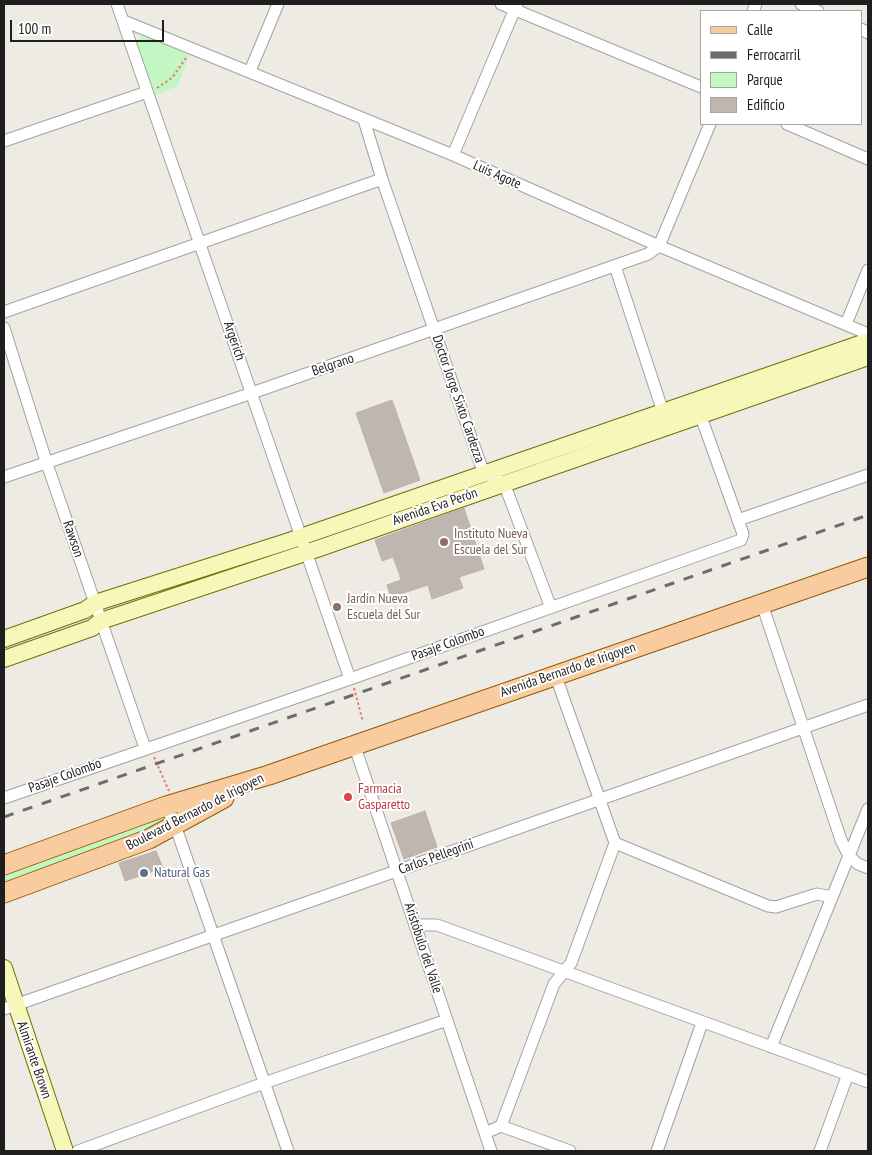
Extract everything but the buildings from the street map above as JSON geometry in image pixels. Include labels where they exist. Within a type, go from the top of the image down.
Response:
[{"type":"main road","name":"Avenida Bernardo de Irigoyen","points":[[269,775],[868,566]]},
{"type":"main road","name":"Boulevard Bernardo de Irigoyen","points":[[4,865],[166,806],[269,775]]},
{"type":"main road","name":"Boulevard Bernardo de Irigoyen","points":[[4,893],[149,839],[269,775]]},
{"type":"street","name":"Argerich","points":[[117,4],[350,679]]},
{"type":"street","points":[[268,4],[268,29]]},
{"type":"street","points":[[250,71],[278,4]]},
{"type":"street","points":[[501,4],[516,6],[700,87]]},
{"type":"street","points":[[801,4],[816,10]]},
{"type":"street","points":[[453,155],[516,6]]},
{"type":"street","name":"Luis Agote","points":[[124,21],[453,155],[659,246],[868,334]]},
{"type":"street","points":[[4,141],[147,92]]},
{"type":"street","name":"Doctor Jorge Sixto Cardezza","points":[[364,120],[382,179],[484,473],[504,483]]},
{"type":"street","points":[[659,246],[710,125]]},
{"type":"street","points":[[789,125],[868,159]]},
{"type":"street","points":[[4,312],[382,179]]},
{"type":"street","name":"Belgrano","points":[[4,477],[46,461],[252,393],[615,266],[648,254],[659,246]]},
{"type":"street","points":[[615,266],[665,418]]},
{"type":"street","points":[[846,324],[868,270]]},
{"type":"street","name":"Rawson","points":[[4,328],[46,461],[145,748]]},
{"type":"street","name":"Avenida Eva Perón","points":[[4,639],[85,610],[95,603],[304,544],[504,483],[665,418],[868,341]]},
{"type":"street","name":"Avenida Eva Perón","points":[[4,659],[92,628],[101,621],[484,473],[665,418],[700,414],[868,356]]},
{"type":"street","points":[[700,414],[738,520],[868,475]]},
{"type":"street","points":[[504,483],[551,608]]},
{"type":"street","name":"Pasaje Colombo","points":[[4,798],[350,679],[742,540],[738,520]]},
{"type":"street","points":[[762,604],[841,840],[849,856],[858,864],[868,868]]},
{"type":"street","points":[[501,1126],[554,984],[571,964],[615,843],[555,674]]},
{"type":"street","name":"Carlos Pellegrini","points":[[10,1007],[211,934],[397,871],[868,705]]},
{"type":"street","name":"Aristóbulo del Valle","points":[[354,744],[491,1151]]},
{"type":"street","points":[[166,806],[175,825],[211,934],[288,1151]]},
{"type":"street","points":[[772,1047],[868,810]]},
{"type":"street","points":[[615,843],[768,906],[776,907],[817,894],[832,897]]},
{"type":"street","points":[[415,925],[437,925],[563,973],[868,1082]]},
{"type":"street","name":"Almirante Brown","points":[[4,968],[10,1007],[65,1151]]},
{"type":"street","points":[[78,1151],[264,1083],[447,1020]]},
{"type":"street","points":[[657,1151],[702,1023]]},
{"type":"street","points":[[820,1151],[848,1074]]},
{"type":"street","points":[[484,1133],[501,1126],[570,1151]]},
{"type":"path","points":[[147,92],[172,78],[186,57],[202,52]]},
{"type":"path","points":[[350,679],[363,722]]},
{"type":"path","points":[[145,748],[155,758],[169,792],[166,806]]},
{"type":"green space","points":[[142,36],[150,37],[189,55],[178,86],[150,97],[134,44]]},
{"type":"green space","points":[[228,796],[4,893],[4,865]]},
{"type":"railway","points":[[4,817],[868,515]]},
{"type":"place","name":"Instituto Nueva Escuela del Sur","points":[[444,542]]},
{"type":"place","name":"Jardín Nueva Escuela del Sur","points":[[337,607]]},
{"type":"place","name":"Farmacia Gasparetto","points":[[348,797]]},
{"type":"place","name":"Natural Gas","points":[[144,873]]}]
